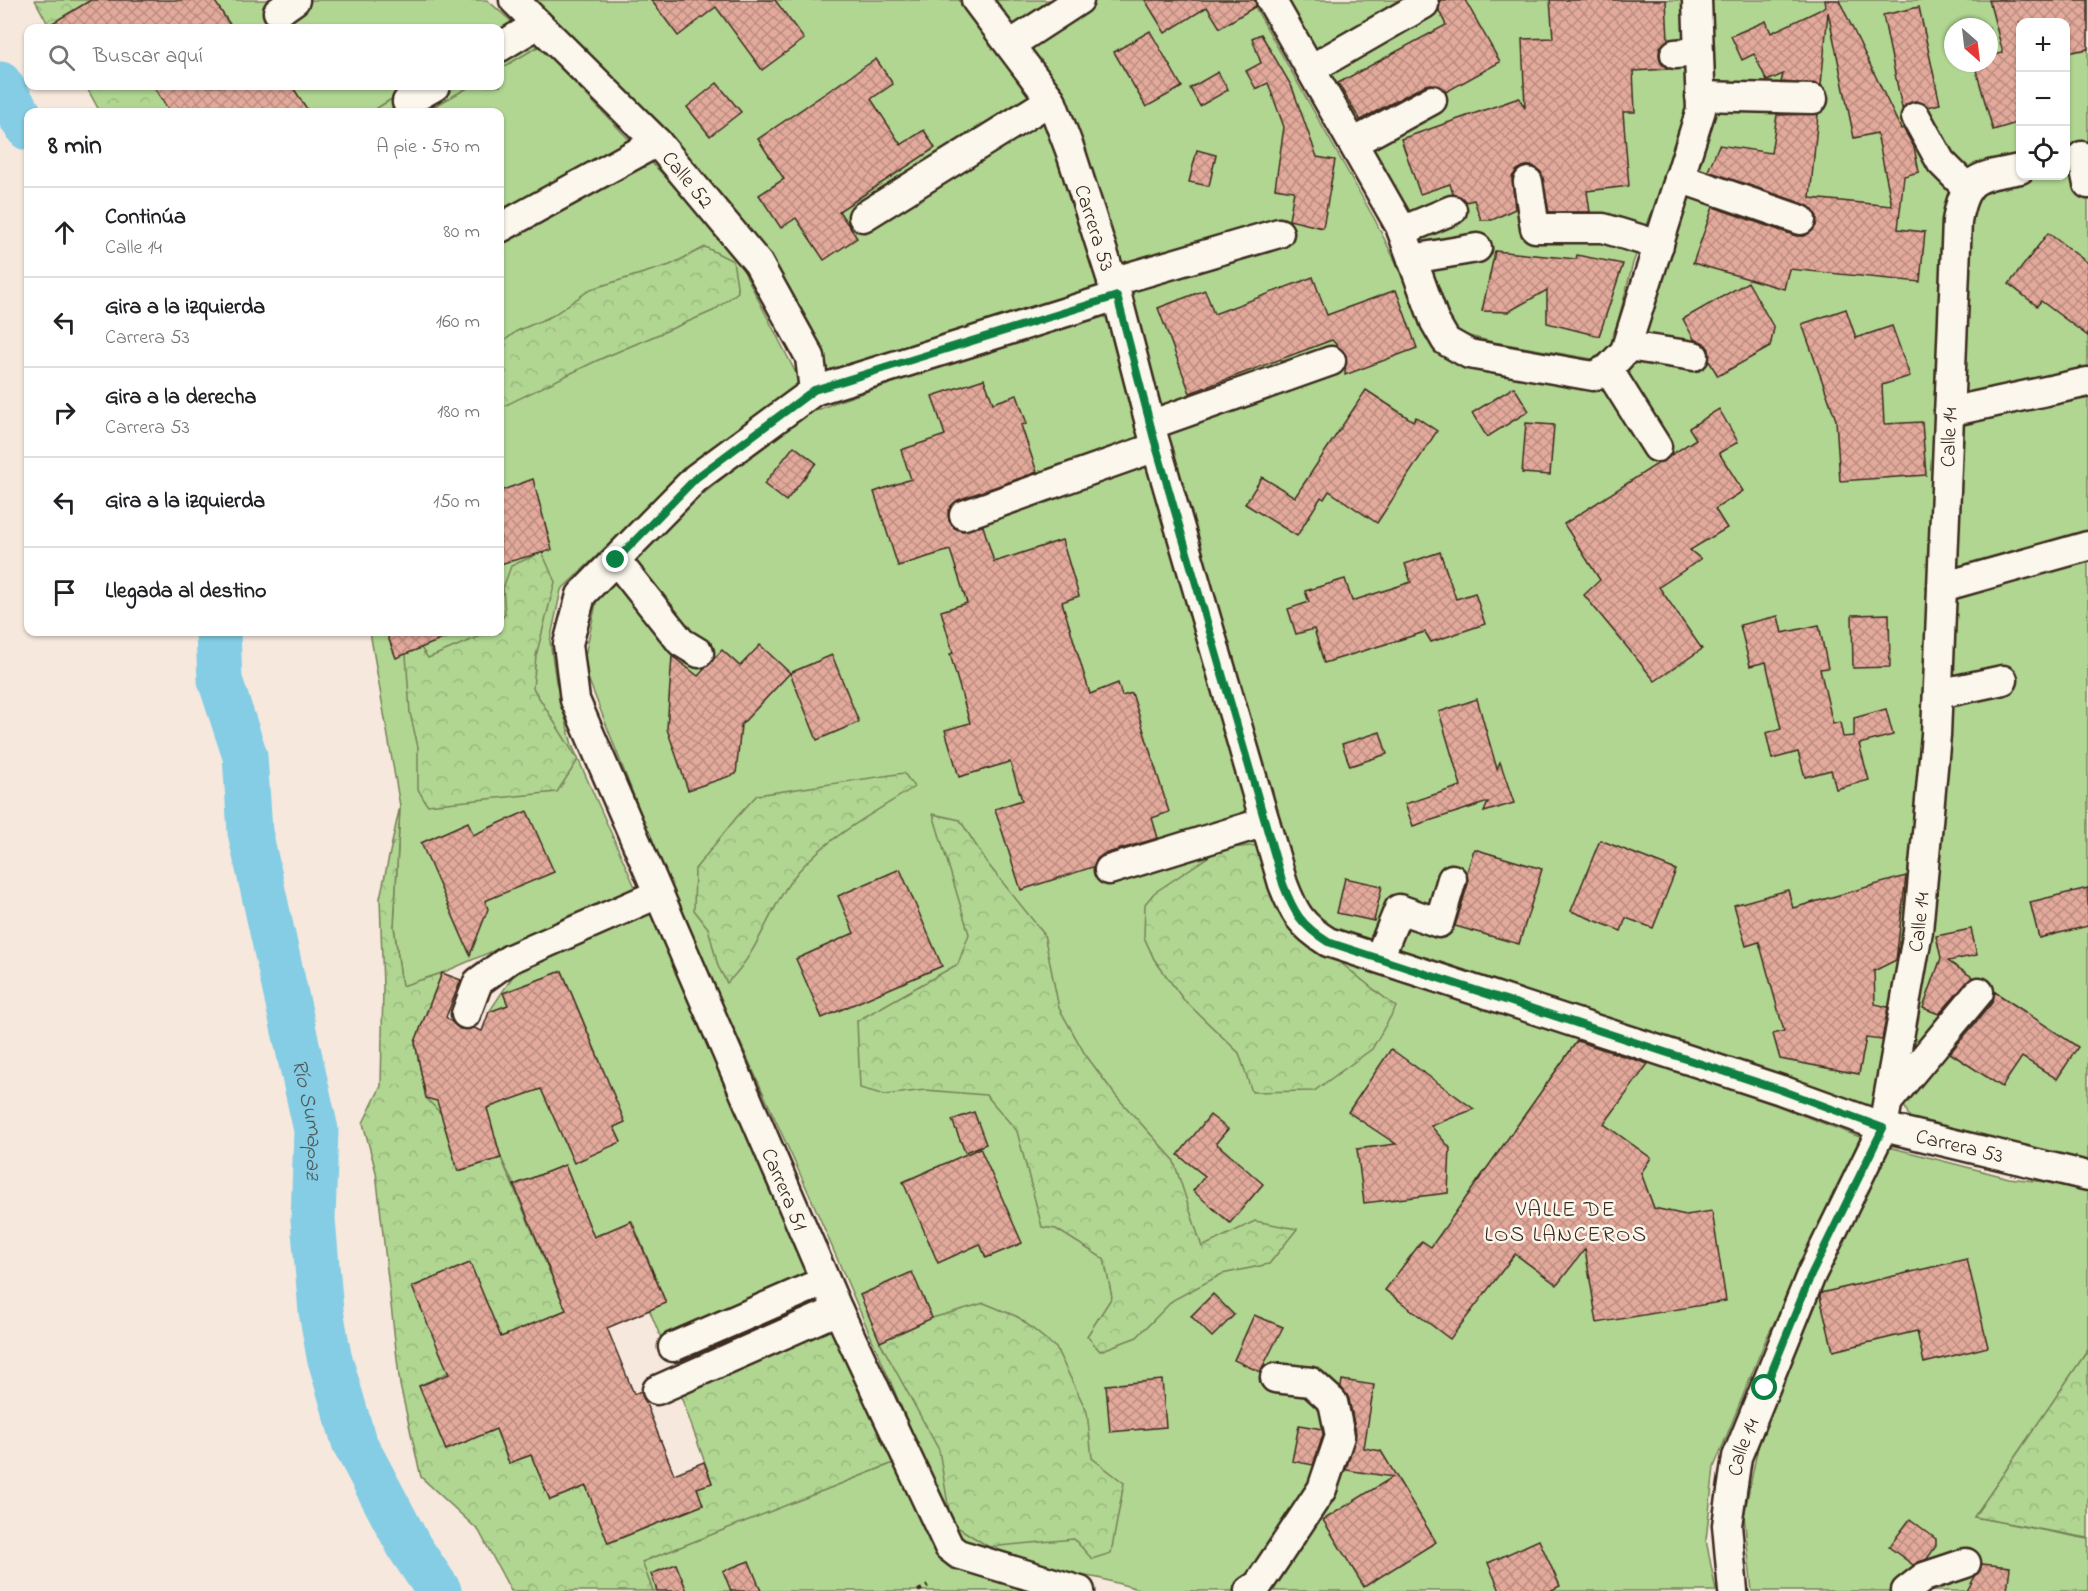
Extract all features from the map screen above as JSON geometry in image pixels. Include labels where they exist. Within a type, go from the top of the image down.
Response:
[{"type":"street","name":"Calle 52","points":[[514,0],[657,142],[758,263],[810,357],[814,390]]},
{"type":"street","name":"Carrera 53","points":[[976,0],[1051,100],[1070,150],[1114,289],[1153,436],[1265,822],[1293,909],[1307,928],[1328,942],[1781,1090],[1886,1114],[2088,1176]]},
{"type":"street","points":[[1010,45],[1079,0]]},
{"type":"street","points":[[1271,0],[1402,231],[1435,322],[1446,341],[1469,354],[1593,376],[1608,369],[1625,351],[1701,110],[1700,96],[1687,53],[1696,0]]},
{"type":"street","points":[[1311,69],[1424,4]]},
{"type":"street","points":[[504,45],[538,24]]},
{"type":"street","points":[[407,102],[428,90]]},
{"type":"street","points":[[1700,96],[1813,99]]},
{"type":"street","points":[[863,216],[1051,100]]},
{"type":"street","points":[[1353,143],[1432,100]]},
{"type":"street","points":[[1916,117],[1941,162],[1968,189],[1979,177],[2016,169]]},
{"type":"street","points":[[504,226],[657,142]]},
{"type":"street","points":[[2078,157],[2088,184]]},
{"type":"street","points":[[1680,178],[1801,220]]},
{"type":"street","points":[[1528,182],[1535,228],[1603,228],[1659,244]]},
{"type":"street","name":"Calle 14","points":[[1733,1591],[1727,1525],[1737,1457],[1811,1275],[1886,1114],[1917,931],[1938,694],[1957,221],[1961,197],[1968,189]]},
{"type":"street","points":[[1402,231],[1452,210]]},
{"type":"street","name":"Carrera 51","points":[[1080,1591],[958,1554],[949,1547],[825,1281],[575,700],[568,644],[581,595],[696,478],[814,390],[1280,233]]},
{"type":"street","points":[[1412,260],[1478,248]]},
{"type":"street","points":[[1627,346],[1694,356]]},
{"type":"street","points":[[964,515],[1331,361]]},
{"type":"street","points":[[1608,369],[1657,447]]},
{"type":"street","points":[[1949,412],[2088,382]]},
{"type":"street","points":[[1942,587],[2088,546]]},
{"type":"street","points":[[616,560],[681,642],[699,653]]},
{"type":"street","points":[[1938,694],[2003,680]]},
{"type":"street","points":[[1109,870],[1265,822]]},
{"type":"street","points":[[1379,958],[1399,909],[1439,923],[1452,879]]},
{"type":"street","points":[[466,1014],[478,982],[510,959],[658,894]]},
{"type":"street","points":[[1886,1114],[1979,992]]},
{"type":"street","points":[[673,1347],[825,1281]]},
{"type":"street","points":[[657,1390],[838,1310]]},
{"type":"street","points":[[1249,1591],[1258,1585],[1322,1489],[1340,1436],[1333,1402],[1311,1382],[1275,1378]]},
{"type":"street","points":[[1906,1591],[1924,1577],[1966,1563]]},
{"type":"path","points":[[918,1591],[928,1586]]},
{"type":"green space","points":[[35,0],[91,0],[60,19],[63,24],[48,24]]},
{"type":"green space","points":[[212,0],[487,0],[512,22],[504,27],[504,24],[230,24]]},
{"type":"green space","points":[[533,0],[966,0],[1048,114],[1106,289],[819,380],[818,351]]},
{"type":"green space","points":[[987,0],[1251,0],[1375,220],[1441,354],[1597,384],[1637,356],[1709,0],[2088,0],[2088,144],[2070,148],[2070,18],[2016,18],[2016,160],[1961,182],[1923,812],[1876,1118],[1332,936],[1297,902],[1098,204]]},
{"type":"green space","points":[[1283,0],[1688,0],[1688,113],[1633,263],[1611,349],[1592,359],[1493,342],[1465,335],[1451,324]]},
{"type":"green space","points":[[512,22],[539,46],[504,67],[504,27]]},
{"type":"green space","points":[[539,46],[730,244],[801,383],[681,476],[561,590],[550,641],[556,682],[572,745],[636,889],[442,973],[402,987],[394,927],[400,806],[371,636],[504,636],[504,108],[431,108],[464,90],[504,90],[504,67]]},
{"type":"green space","points":[[88,90],[160,90],[157,92],[167,108],[98,108]]},
{"type":"green space","points":[[294,90],[406,90],[377,108],[303,108],[305,107]]},
{"type":"green space","points":[[406,90],[464,90],[431,108],[377,108]]},
{"type":"green space","points":[[2088,170],[2088,1165],[1933,1131],[1910,1118],[1901,1099],[1971,204],[1982,195],[2010,182],[2070,180],[2070,172]]},
{"type":"green space","points":[[705,247],[733,261],[738,292],[713,311],[596,361],[504,406],[504,341],[517,331],[552,316],[591,289],[670,265]]},
{"type":"green space","points":[[1105,311],[1224,719],[1288,921],[1865,1139],[1766,1339],[1714,1467],[1706,1540],[1716,1591],[1146,1591],[1098,1578],[975,1558],[957,1536],[811,1198],[668,884],[583,665],[598,594],[701,496],[790,422],[836,402]]},
{"type":"green space","points":[[542,552],[555,582],[536,656],[533,688],[578,760],[557,792],[427,805],[418,789],[418,747],[410,713],[406,654],[421,648],[428,658],[480,636],[504,636],[504,585],[511,566]]},
{"type":"green space","points":[[904,773],[914,787],[831,841],[802,867],[782,895],[747,959],[727,983],[718,966],[708,928],[694,910],[695,869],[736,818],[757,795]]},
{"type":"green space","points":[[400,806],[394,927],[402,986],[442,973],[415,1042],[426,1098],[444,1117],[458,1171],[501,1158],[566,1310],[501,1337],[491,1322],[470,1263],[413,1287],[453,1370],[419,1386],[446,1450],[496,1429],[509,1463],[531,1455],[550,1500],[586,1486],[609,1543],[703,1505],[697,1488],[712,1482],[679,1391],[840,1321],[901,1460],[642,1562],[653,1591],[511,1591],[479,1531],[421,1477],[400,1385],[376,1172],[363,1123],[381,1086],[383,987],[380,898]]},
{"type":"green space","points":[[933,814],[960,820],[987,863],[1044,934],[1059,1008],[1085,1054],[1116,1096],[1173,1159],[1202,1247],[1255,1221],[1297,1229],[1269,1264],[1222,1274],[1173,1300],[1137,1337],[1100,1351],[1087,1336],[1112,1297],[1104,1259],[1056,1229],[1042,1227],[1017,1131],[986,1095],[925,1090],[885,1095],[860,1088],[857,1021],[958,964],[969,934]]},
{"type":"green space","points":[[1261,845],[1327,952],[1396,1007],[1372,1049],[1314,1091],[1252,1092],[1239,1053],[1183,999],[1154,959],[1144,937],[1145,904],[1154,893],[1220,849]]},
{"type":"green space","points":[[664,907],[821,1283],[665,1348],[649,1309],[666,1303],[632,1221],[545,1258],[537,1244],[588,1223],[565,1165],[514,1185],[501,1158],[489,1116],[446,1129],[426,1098],[477,1112],[602,1066],[562,971],[504,993],[508,1005],[489,1012],[519,967]]},
{"type":"green space","points":[[1889,1147],[2009,1178],[2088,1187],[2088,1350],[1974,1517],[2088,1539],[2088,1591],[1752,1591],[1744,1515],[1762,1427],[1816,1289]]},
{"type":"green space","points":[[984,1303],[1018,1317],[1056,1348],[1087,1412],[1092,1458],[1124,1483],[1111,1553],[1092,1559],[1074,1539],[989,1547],[951,1523],[939,1450],[880,1342],[932,1318]]},
{"type":"green space","points":[[2088,1350],[2088,1538],[1974,1517]]},
{"type":"green space","points":[[901,1460],[944,1548],[1057,1591],[653,1591],[641,1562]]},
{"type":"building","points":[[91,0],[214,0],[229,24],[51,24]]},
{"type":"building","points":[[651,0],[775,0],[804,39],[762,70],[716,7],[678,36]]},
{"type":"building","points":[[1145,0],[1255,0],[1256,6],[1220,28],[1207,7],[1165,33]]},
{"type":"building","points":[[1440,0],[1465,0],[1500,62],[1446,92],[1433,84],[1425,85],[1360,120],[1338,83],[1446,25],[1439,11]]},
{"type":"building","points":[[1550,0],[1666,0],[1668,40],[1660,47],[1659,55],[1661,63],[1668,69],[1633,71],[1635,112],[1623,112],[1629,186],[1587,191],[1590,212],[1549,212],[1541,172],[1533,166],[1525,166],[1517,170],[1512,177],[1515,209],[1492,220],[1481,220],[1474,200],[1466,202],[1453,194],[1450,184],[1420,194],[1401,139],[1519,98],[1525,108],[1522,39],[1553,38]]},
{"type":"building","points":[[1825,0],[1839,0],[1901,129],[1903,128],[1914,147],[1919,172],[1904,176],[1898,229],[1925,232],[1920,282],[1789,269],[1784,289],[1693,263],[1713,207],[1796,236],[1805,236],[1816,226],[1817,216],[1807,205],[1708,171],[1719,145],[1771,153],[1777,115],[1818,114],[1810,198],[1892,206],[1877,133],[1854,138],[1828,12],[1821,85],[1781,82],[1783,74],[1767,81],[1754,54],[1742,60],[1731,36],[1766,21],[1771,33],[1826,7]]},
{"type":"building","points":[[1989,0],[2088,0],[2088,49],[2070,52],[2070,18],[2016,18],[2016,123],[1993,130],[1977,72],[1998,72],[1998,54],[2003,53],[1998,34],[1998,18],[1994,18]]},
{"type":"building","points":[[1919,7],[1940,104],[1928,107],[1916,101],[1902,108],[1883,15]]},
{"type":"building","points":[[1150,31],[1182,87],[1146,107],[1114,52]]},
{"type":"building","points":[[1261,34],[1292,87],[1317,157],[1335,160],[1323,228],[1289,220],[1294,191],[1275,188],[1284,127],[1268,83],[1256,89],[1246,71],[1261,63],[1252,38]]},
{"type":"building","points":[[876,59],[893,84],[871,99],[901,145],[924,130],[935,148],[839,211],[857,238],[824,260],[796,218],[781,228],[759,195],[784,179],[758,139]]},
{"type":"building","points":[[1218,72],[1228,90],[1200,106],[1190,88]]},
{"type":"building","points":[[717,83],[741,112],[710,136],[687,107]]},
{"type":"building","points":[[156,90],[295,90],[306,108],[167,108]]},
{"type":"building","points":[[1197,150],[1216,155],[1209,186],[1189,182]]},
{"type":"building","points":[[2048,233],[2088,263],[2088,336],[2041,301],[2037,306],[2009,284]]},
{"type":"building","points":[[1495,251],[1576,259],[1577,255],[1623,264],[1599,336],[1547,323],[1547,290],[1508,312],[1482,311]]},
{"type":"building","points":[[1313,277],[1327,315],[1396,290],[1417,348],[1345,375],[1346,355],[1332,340],[1190,393],[1158,308],[1205,290],[1214,314]]},
{"type":"building","points":[[1748,282],[1774,328],[1770,347],[1718,376],[1709,361],[1709,349],[1704,343],[1694,339],[1683,319]]},
{"type":"building","points":[[1846,309],[1856,338],[1892,326],[1910,376],[1882,385],[1884,424],[1922,422],[1926,475],[1840,481],[1836,420],[1802,324]]},
{"type":"building","points":[[984,379],[993,403],[1017,395],[1027,424],[1021,425],[1037,472],[958,500],[948,511],[949,521],[954,528],[962,531],[983,526],[994,562],[1062,540],[1079,596],[1062,602],[1090,694],[1118,683],[1122,696],[1132,693],[1169,812],[1152,818],[1158,838],[1104,854],[1097,859],[1093,867],[1021,890],[995,809],[1022,800],[1010,762],[959,777],[945,730],[970,723],[950,654],[953,653],[941,611],[967,603],[950,550],[898,566],[874,492],[911,479],[901,450],[945,435],[932,396]]},
{"type":"building","points":[[1514,387],[1529,411],[1487,437],[1472,413]]},
{"type":"building","points":[[1366,390],[1413,421],[1416,417],[1437,431],[1377,523],[1329,491],[1324,499],[1321,497],[1297,536],[1245,504],[1262,477],[1295,497]]},
{"type":"building","points":[[1719,409],[1738,442],[1719,453],[1743,491],[1715,509],[1727,528],[1690,550],[1701,559],[1659,587],[1702,649],[1655,681],[1584,595],[1600,580],[1564,524],[1696,439],[1689,428]]},
{"type":"building","points":[[1526,423],[1554,425],[1550,475],[1522,473]]},
{"type":"building","points":[[794,446],[816,463],[786,501],[764,484]]},
{"type":"building","points":[[533,479],[552,550],[504,563],[504,490]]},
{"type":"building","points":[[1440,552],[1456,599],[1475,593],[1485,624],[1431,642],[1425,632],[1324,663],[1314,629],[1296,634],[1288,609],[1309,602],[1305,591],[1345,579],[1352,601],[1411,582],[1405,564]]},
{"type":"building","points":[[1889,614],[1890,667],[1853,668],[1852,615]]},
{"type":"building","points":[[1778,616],[1782,633],[1819,625],[1828,668],[1820,669],[1833,724],[1840,722],[1843,737],[1854,736],[1854,718],[1886,709],[1893,735],[1859,744],[1869,780],[1836,789],[1831,770],[1805,777],[1798,752],[1772,759],[1766,733],[1781,729],[1766,662],[1750,666],[1740,625]]},
{"type":"building","points":[[388,636],[450,636],[396,658]]},
{"type":"building","points":[[760,645],[790,673],[741,725],[736,774],[688,790],[667,729],[672,656],[698,676],[722,650],[740,666]]},
{"type":"building","points":[[832,655],[859,722],[817,740],[790,673]]},
{"type":"building","points":[[1477,699],[1497,769],[1500,762],[1514,803],[1484,812],[1488,802],[1413,826],[1405,804],[1461,786],[1439,712]]},
{"type":"building","points":[[1380,732],[1387,754],[1350,766],[1342,744]]},
{"type":"building","points":[[527,811],[554,872],[485,901],[488,909],[470,955],[421,843],[468,822],[473,835]]},
{"type":"building","points":[[1600,840],[1676,870],[1653,928],[1626,918],[1621,931],[1571,911]]},
{"type":"building","points":[[1474,849],[1542,869],[1519,944],[1455,926],[1468,884],[1467,872]]},
{"type":"building","points":[[900,869],[942,966],[822,1018],[796,959],[854,933],[838,896]]},
{"type":"building","points":[[1906,876],[1896,960],[1874,971],[1875,1004],[1888,1007],[1882,1040],[1866,1038],[1859,1074],[1780,1059],[1773,1034],[1784,1031],[1759,942],[1746,946],[1734,905],[1788,890],[1793,908]]},
{"type":"building","points":[[1345,878],[1382,886],[1374,921],[1337,913]]},
{"type":"building","points":[[2088,888],[2088,926],[2039,938],[2030,902]]},
{"type":"building","points":[[1971,929],[1977,955],[1948,961],[1972,977],[1939,1014],[1923,1008],[1941,958],[1936,936]]},
{"type":"building","points":[[562,971],[625,1122],[614,1127],[621,1142],[574,1163],[541,1089],[487,1108],[501,1158],[458,1171],[437,1101],[426,1098],[415,1042],[442,973],[461,980],[446,1017],[460,1029],[474,1028],[482,1031],[489,1012],[508,1005],[503,993]]},
{"type":"building","points":[[1995,992],[2078,1047],[2057,1079],[2022,1057],[2002,1087],[1950,1053],[1992,1003]]},
{"type":"building","points":[[1577,1041],[1648,1064],[1604,1124],[1651,1158],[1641,1173],[1654,1208],[1686,1215],[1712,1211],[1726,1301],[1597,1323],[1585,1249],[1557,1285],[1515,1254],[1450,1339],[1385,1290],[1422,1241],[1431,1247]]},
{"type":"building","points":[[1391,1049],[1474,1109],[1431,1126],[1450,1148],[1448,1193],[1364,1203],[1357,1149],[1396,1144],[1348,1112]]},
{"type":"building","points":[[974,1112],[986,1144],[965,1152],[952,1120]]},
{"type":"building","points":[[1210,1115],[1228,1129],[1216,1143],[1263,1184],[1230,1223],[1193,1191],[1205,1176],[1178,1155]]},
{"type":"building","points":[[980,1148],[1022,1243],[986,1258],[980,1244],[938,1263],[903,1182]]},
{"type":"building","points":[[565,1165],[594,1237],[631,1221],[666,1303],[607,1328],[634,1394],[641,1391],[674,1474],[704,1462],[712,1483],[697,1488],[703,1505],[608,1543],[586,1486],[550,1500],[531,1455],[509,1463],[496,1429],[446,1450],[419,1386],[449,1374],[412,1287],[470,1263],[501,1337],[566,1310],[514,1185]]},
{"type":"building","points":[[1967,1259],[1988,1347],[1924,1363],[1917,1331],[1833,1351],[1821,1293]]},
{"type":"building","points":[[912,1272],[932,1318],[880,1342],[860,1295]]},
{"type":"building","points":[[1213,1294],[1234,1315],[1212,1337],[1191,1316]]},
{"type":"building","points":[[1254,1315],[1283,1327],[1260,1372],[1234,1360]]},
{"type":"building","points":[[1162,1380],[1166,1427],[1110,1432],[1106,1385]]},
{"type":"building","points":[[1342,1380],[1374,1385],[1364,1448],[1381,1451],[1436,1542],[1364,1587],[1323,1520],[1393,1477],[1346,1470],[1356,1433],[1349,1399],[1341,1387]]},
{"type":"building","points":[[1299,1425],[1322,1429],[1323,1435],[1313,1465],[1292,1461]]},
{"type":"building","points":[[1910,1519],[1936,1539],[1936,1546],[1927,1559],[1913,1565],[1889,1547]]},
{"type":"building","points":[[1539,1540],[1560,1586],[1550,1591],[1500,1591],[1488,1563]]},
{"type":"building","points":[[749,1561],[761,1591],[731,1591],[723,1571]]},
{"type":"building","points":[[676,1564],[687,1591],[657,1591],[651,1574]]},
{"type":"building","points":[[1982,1564],[2010,1567],[2007,1591],[1967,1591]]},
{"type":"waterway","name":"Río Sumapaz","points":[[0,84],[24,122]]},
{"type":"waterway","name":"Río Sumapaz","points":[[218,636],[220,680],[245,756],[250,832],[316,1130],[313,1220],[321,1311],[329,1356],[354,1442],[410,1548],[439,1591]]},
{"type":"district","name":"VALLE DE LOS LANCEROS","points":[[1566,1220]]},
{"type":"route","points":[[616,560],[696,478],[814,390],[1117,296],[1154,439],[1283,884],[1293,909],[1307,928],[1328,942],[1781,1090],[1883,1128],[1811,1275],[1765,1388]]}]
